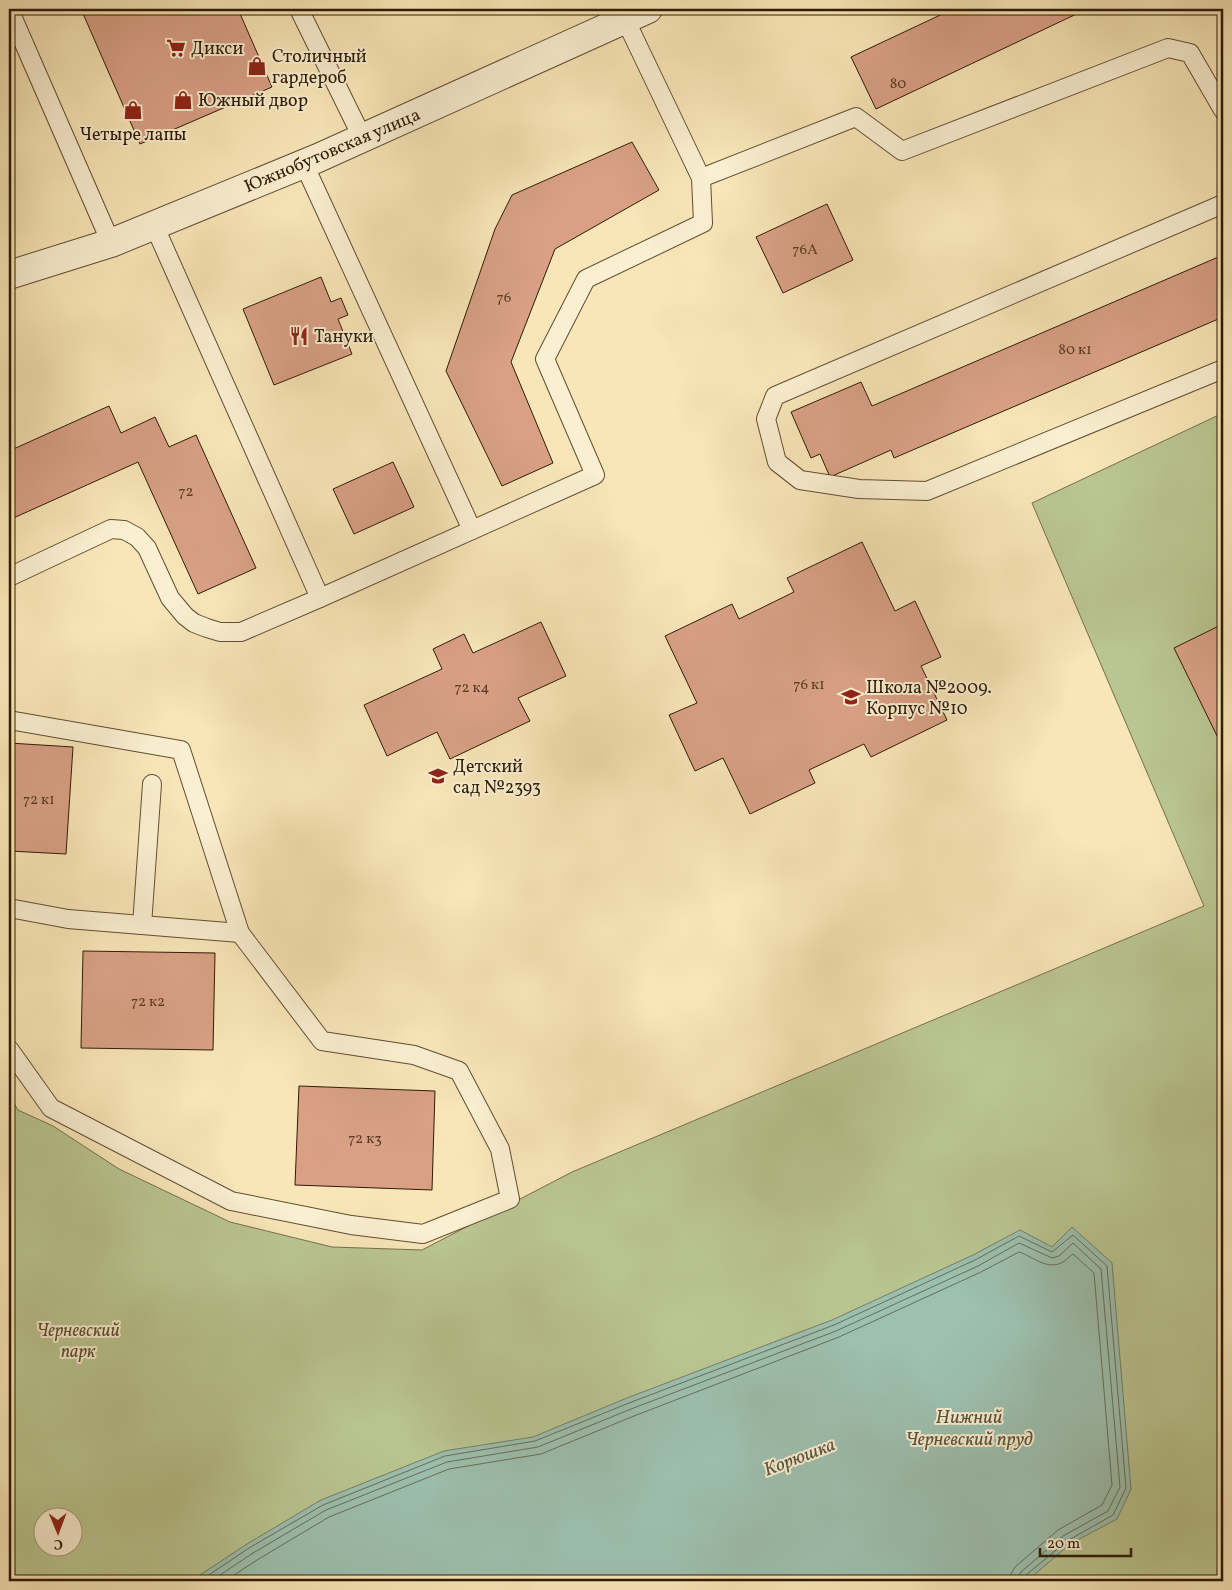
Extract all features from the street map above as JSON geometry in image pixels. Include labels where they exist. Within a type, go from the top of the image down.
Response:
[{"type":"street","name":"Южнобутовская улица","points":[[9,275],[111,243],[304,164],[637,14]]},
{"type":"lane","points":[[9,9],[111,243]]},
{"type":"lane","points":[[299,9],[363,139]]},
{"type":"lane","points":[[9,577],[111,529],[124,530],[137,537],[147,548],[170,598],[185,616],[194,623],[220,632],[240,632],[595,474],[545,359],[586,279],[703,223],[701,178],[637,14]]},
{"type":"lane","points":[[701,178],[856,117],[902,151],[1168,48],[1190,53],[1223,110]]},
{"type":"lane","points":[[304,164],[472,530]]},
{"type":"lane","points":[[1223,204],[775,396],[766,419],[776,462],[800,480],[859,489],[927,491],[1223,369]]},
{"type":"lane","points":[[154,225],[320,598]]},
{"type":"lane","points":[[9,720],[181,750],[240,934],[322,1041],[414,1055],[459,1071],[500,1149],[510,1199],[422,1234],[351,1225],[231,1201],[51,1108],[9,1049]]},
{"type":"lane","points":[[142,926],[152,784]]},
{"type":"lane","points":[[9,908],[68,919],[240,934]]},
{"type":"green space","name":"Черневский парк","points":[[1223,413],[1223,1581],[9,1581],[9,1095],[18,1110],[53,1126],[119,1169],[230,1222],[332,1247],[422,1250],[572,1172],[1204,906],[1032,503]]},
{"type":"water","name":"Нижний Черневский пруд","points":[[1072,1227],[1112,1263],[1131,1489],[1117,1519],[1070,1544],[1027,1581],[191,1581],[247,1544],[321,1500],[444,1451],[533,1437],[627,1398],[832,1320],[973,1255],[1020,1230],[1052,1247]]},
{"type":"building","name":"Дикси","points":[[81,9],[238,9],[272,87],[140,144]]},
{"type":"building","points":[[953,9],[1087,9],[876,109],[851,57]]},
{"type":"building","points":[[632,142],[659,190],[555,249],[511,362],[553,463],[502,486],[446,371],[495,229],[512,195]]},
{"type":"building","points":[[827,204],[853,260],[783,293],[756,237]]},
{"type":"building","points":[[1223,255],[1223,317],[894,458],[891,450],[830,477],[820,454],[811,458],[791,412],[861,382],[872,406]]},
{"type":"building","name":"Тануки","points":[[321,277],[331,302],[341,298],[348,315],[338,319],[352,354],[274,385],[243,309]]},
{"type":"building","points":[[109,406],[121,433],[155,417],[169,447],[196,435],[256,568],[198,594],[138,462],[9,520],[9,451]]},
{"type":"building","points":[[393,462],[414,507],[354,534],[333,489]]},
{"type":"building","points":[[862,542],[895,611],[915,601],[941,657],[921,666],[947,720],[871,757],[864,744],[809,770],[815,783],[750,814],[723,758],[695,771],[669,715],[697,703],[665,636],[732,604],[739,619],[794,592],[787,578]]},
{"type":"building","points":[[541,622],[566,676],[518,698],[530,721],[450,759],[437,732],[387,756],[364,705],[442,669],[433,649],[464,634],[473,653]]},
{"type":"building","points":[[1223,624],[1223,748],[1174,648]]},
{"type":"building","points":[[9,743],[73,747],[66,854],[9,851]]},
{"type":"building","points":[[83,951],[215,953],[213,1050],[81,1048]]},
{"type":"building","points":[[299,1086],[435,1091],[432,1190],[295,1185]]},
{"type":"place","name":"Дикси","points":[[176,48]]},
{"type":"place","name":"Столичный гардероб","points":[[257,66]]},
{"type":"place","name":"Южный двор","points":[[183,100]]},
{"type":"place","name":"Четыре лапы","points":[[133,110]]},
{"type":"place","name":"Тануки","points":[[299,336]]},
{"type":"place","name":"Школа №2009. Корпус №10","points":[[851,697]]},
{"type":"place","name":"Детский сад №2393","points":[[438,776]]},
{"type":"water label","name":"Корюшка","points":[[799,1456]]}]
